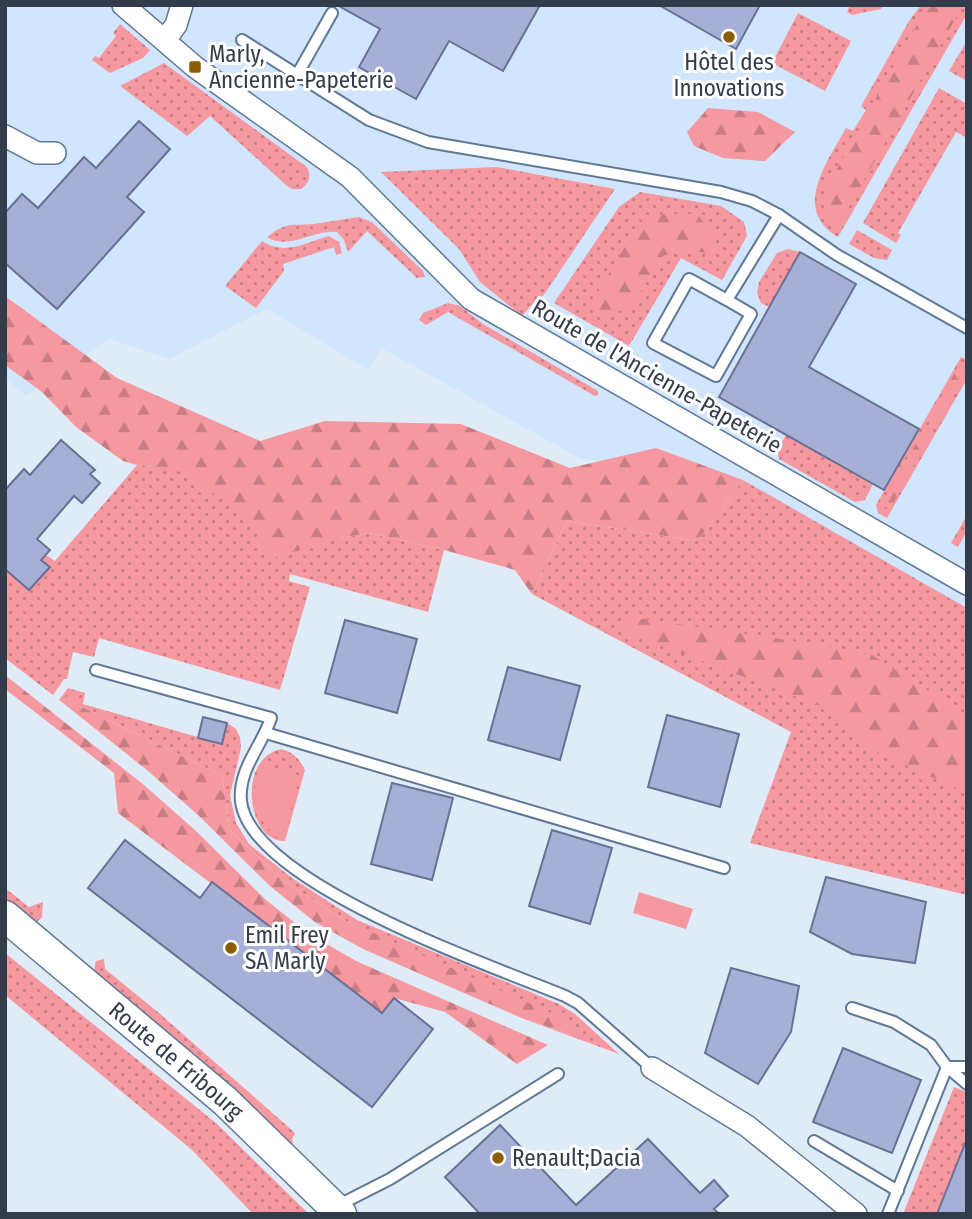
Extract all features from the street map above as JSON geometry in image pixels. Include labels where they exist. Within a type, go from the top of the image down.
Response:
[{"type":"main road","name":"Route de Fribourg","points":[[5,916],[225,1101],[337,1211]]},
{"type":"street","name":"Route de l'Ancienne-Papeterie","points":[[122,5],[195,66],[350,177],[471,299],[967,584]]},
{"type":"street","points":[[165,40],[176,24],[182,5]]},
{"type":"street","points":[[5,136],[37,153],[55,153]]},
{"type":"street","points":[[652,1068],[747,1126],[856,1214]]},
{"type":"lane","points":[[297,75],[332,13]]},
{"type":"lane","points":[[242,40],[369,120],[428,142],[721,192],[752,201],[779,215],[837,255],[967,328]]},
{"type":"lane","points":[[727,300],[779,215]]},
{"type":"lane","points":[[689,279],[727,300],[751,314],[716,376],[653,343],[689,279]]},
{"type":"lane","points":[[96,670],[271,718],[266,733],[250,758],[241,789],[245,817],[251,829],[264,843],[326,890],[369,915],[578,1003],[652,1068]]},
{"type":"lane","points":[[266,733],[724,869]]},
{"type":"lane","points":[[852,1008],[894,1022],[931,1045],[947,1067],[967,1084]]},
{"type":"lane","points":[[947,1067],[967,1067]]},
{"type":"lane","points":[[888,1214],[947,1067]]},
{"type":"lane","points":[[337,1211],[558,1074]]},
{"type":"lane","points":[[814,1141],[898,1191]]},
{"type":"shaded area","points":[[5,5],[967,5],[967,616],[716,470],[581,459],[381,348],[368,370],[267,309],[169,359],[109,339],[26,396],[5,377]]},
{"type":"green space","points":[[850,5],[883,5],[881,9],[852,15],[847,12]]},
{"type":"green space","points":[[921,5],[967,5],[967,14],[838,237],[824,226],[817,213],[815,199],[823,170],[846,128],[853,131],[866,110],[861,106],[909,21]]},
{"type":"green space","points":[[931,5],[960,5],[958,14],[841,221],[834,222],[824,211],[824,192],[913,31]]},
{"type":"green space","points":[[798,13],[851,41],[825,91],[772,63]]},
{"type":"green space","points":[[120,24],[150,50],[143,58],[110,73],[92,60],[95,56],[99,58],[116,36],[113,33]]},
{"type":"green space","points":[[967,41],[967,81],[949,71]]},
{"type":"green space","points":[[164,63],[307,167],[309,180],[306,184],[301,189],[292,189],[286,185],[210,116],[187,136],[120,86]]},
{"type":"green space","points":[[939,88],[967,104],[967,138],[956,132],[898,233],[901,235],[896,243],[863,223]]},
{"type":"green space","points":[[708,108],[758,112],[795,132],[765,161],[723,158],[694,146],[687,132]]},
{"type":"green space","points":[[497,167],[615,189],[543,296],[522,316],[480,282],[459,249],[381,172]]},
{"type":"green space","points":[[640,192],[721,206],[744,222],[747,236],[722,280],[681,258],[629,346],[554,303],[619,207]]},
{"type":"green space","points":[[662,214],[697,214],[714,235],[712,254],[689,250],[662,256],[634,303],[606,318],[592,302],[634,230]]},
{"type":"green space","points":[[359,217],[372,222],[423,271],[425,277],[417,278],[367,231],[348,252],[344,240],[337,232],[319,233],[284,242],[267,237],[290,225]]},
{"type":"green space","points":[[857,230],[892,250],[887,260],[874,258],[849,244]]},
{"type":"green space","points":[[329,236],[339,242],[342,253],[336,255],[334,247],[283,264],[284,271],[256,308],[225,286],[262,241],[279,248],[287,248]]},
{"type":"green space","points":[[788,249],[800,252],[769,307],[761,303],[757,293],[759,282],[777,253]]},
{"type":"green space","points":[[5,296],[117,378],[260,441],[325,421],[461,424],[570,468],[656,448],[743,480],[698,541],[567,521],[532,594],[515,570],[369,533],[339,538],[267,560],[251,518],[172,467],[137,465],[123,461],[76,427],[42,392],[5,365]]},
{"type":"green space","points":[[448,303],[460,306],[483,324],[598,391],[598,395],[595,396],[448,312],[426,325],[419,320],[423,313]]},
{"type":"green space","points":[[961,357],[967,360],[967,379],[887,518],[878,513],[876,505]]},
{"type":"green space","points":[[967,363],[967,373],[938,422],[933,422],[930,417],[959,365]]},
{"type":"green space","points":[[928,432],[930,436],[892,506],[884,508],[883,501],[922,433]]},
{"type":"green space","points":[[786,435],[873,484],[865,500],[855,502],[779,459],[777,450]]},
{"type":"green space","points":[[137,465],[172,466],[252,518],[339,538],[369,533],[444,550],[428,612],[290,574],[289,581],[310,587],[280,690],[99,638],[94,657],[73,652],[67,679],[64,679],[53,695],[5,658],[5,569],[30,590],[49,567],[41,560],[46,555],[55,561]]},
{"type":"green space","points":[[743,480],[967,608],[967,895],[750,843],[791,732],[532,594],[567,521],[698,541]]},
{"type":"green space","points":[[967,515],[967,531],[958,547],[951,543]]},
{"type":"green space","points":[[623,616],[809,643],[872,655],[937,696],[967,727],[967,793],[872,750],[818,705],[617,629]]},
{"type":"green space","points":[[5,675],[144,785],[196,831],[265,899],[306,932],[356,961],[548,1045],[517,1064],[445,1012],[394,998],[382,1013],[118,813],[114,773],[5,689]]},
{"type":"green space","points":[[68,688],[85,693],[83,704],[222,744],[227,723],[236,729],[240,737],[241,748],[230,795],[236,823],[249,844],[292,878],[357,920],[559,1004],[575,1014],[619,1054],[524,1019],[575,1036],[346,921],[286,883],[230,830],[222,776],[67,697],[63,703],[59,700]]},
{"type":"green space","points":[[67,696],[82,707],[222,776],[230,830],[286,883],[346,921],[569,1021],[581,1032],[575,1036],[524,1019],[363,949],[315,922],[271,887],[198,815],[148,771],[63,703]]},
{"type":"green space","points":[[281,749],[296,757],[305,770],[285,841],[272,838],[262,828],[255,815],[252,799],[252,783],[257,768],[267,756]]},
{"type":"green space","points":[[262,765],[300,776],[283,836],[276,837],[257,811],[254,795]]},
{"type":"green space","points":[[5,888],[29,907],[43,902],[42,917],[37,922],[30,923],[5,903]]},
{"type":"green space","points":[[639,892],[693,909],[686,929],[633,913]]},
{"type":"green space","points":[[5,953],[216,1123],[309,1214],[253,1214],[192,1150],[5,995]]},
{"type":"green space","points":[[104,959],[105,969],[295,1133],[293,1146],[227,1085],[94,971],[96,961]]},
{"type":"green space","points":[[954,1087],[967,1092],[967,1139],[937,1214],[903,1214]]},
{"type":"building","points":[[337,5],[540,5],[503,71],[449,41],[416,99],[359,67],[380,29]]},
{"type":"building","name":"Hôtel des Innovations","points":[[659,5],[760,5],[736,49]]},
{"type":"building","points":[[139,121],[170,149],[127,197],[144,212],[57,309],[5,263],[5,213],[22,194],[38,208],[84,157],[96,168]]},
{"type":"building","points":[[800,252],[856,284],[809,367],[919,429],[884,490],[719,397]]},
{"type":"building","points":[[61,440],[95,470],[90,474],[100,483],[82,503],[74,496],[37,539],[50,550],[41,560],[50,567],[29,590],[5,569],[5,490],[24,469],[30,475]]},
{"type":"building","points":[[345,620],[417,639],[397,713],[325,693]]},
{"type":"building","points":[[508,667],[580,686],[560,760],[488,740]]},
{"type":"building","points":[[667,715],[739,734],[720,807],[648,787]]},
{"type":"building","points":[[203,717],[227,723],[222,744],[198,738]]},
{"type":"building","points":[[392,783],[453,798],[432,880],[371,864]]},
{"type":"building","points":[[552,830],[612,848],[590,924],[529,906]]},
{"type":"building","name":"Emil Frey SA Marly","points":[[125,840],[200,898],[212,882],[382,1013],[394,998],[433,1029],[372,1107],[88,888]]},
{"type":"building","points":[[826,877],[926,902],[915,963],[852,954],[810,932]]},
{"type":"building","points":[[731,968],[799,986],[791,1032],[758,1084],[705,1053]]},
{"type":"building","points":[[843,1048],[921,1080],[892,1153],[813,1122]]},
{"type":"building","name":"Renault;Dacia","points":[[500,1125],[576,1205],[648,1139],[700,1193],[714,1180],[728,1196],[714,1209],[719,1214],[480,1214],[445,1177]]},
{"type":"building","points":[[966,1141],[967,1214],[937,1214]]},
{"type":"place","name":"Hôtel des Innovations","points":[[729,37]]},
{"type":"place","name":"Marly, Ancienne-Papeterie","points":[[195,67]]},
{"type":"place","name":"Emil Frey SA Marly","points":[[231,948]]},
{"type":"place","name":"Renault;Dacia","points":[[498,1158]]}]
